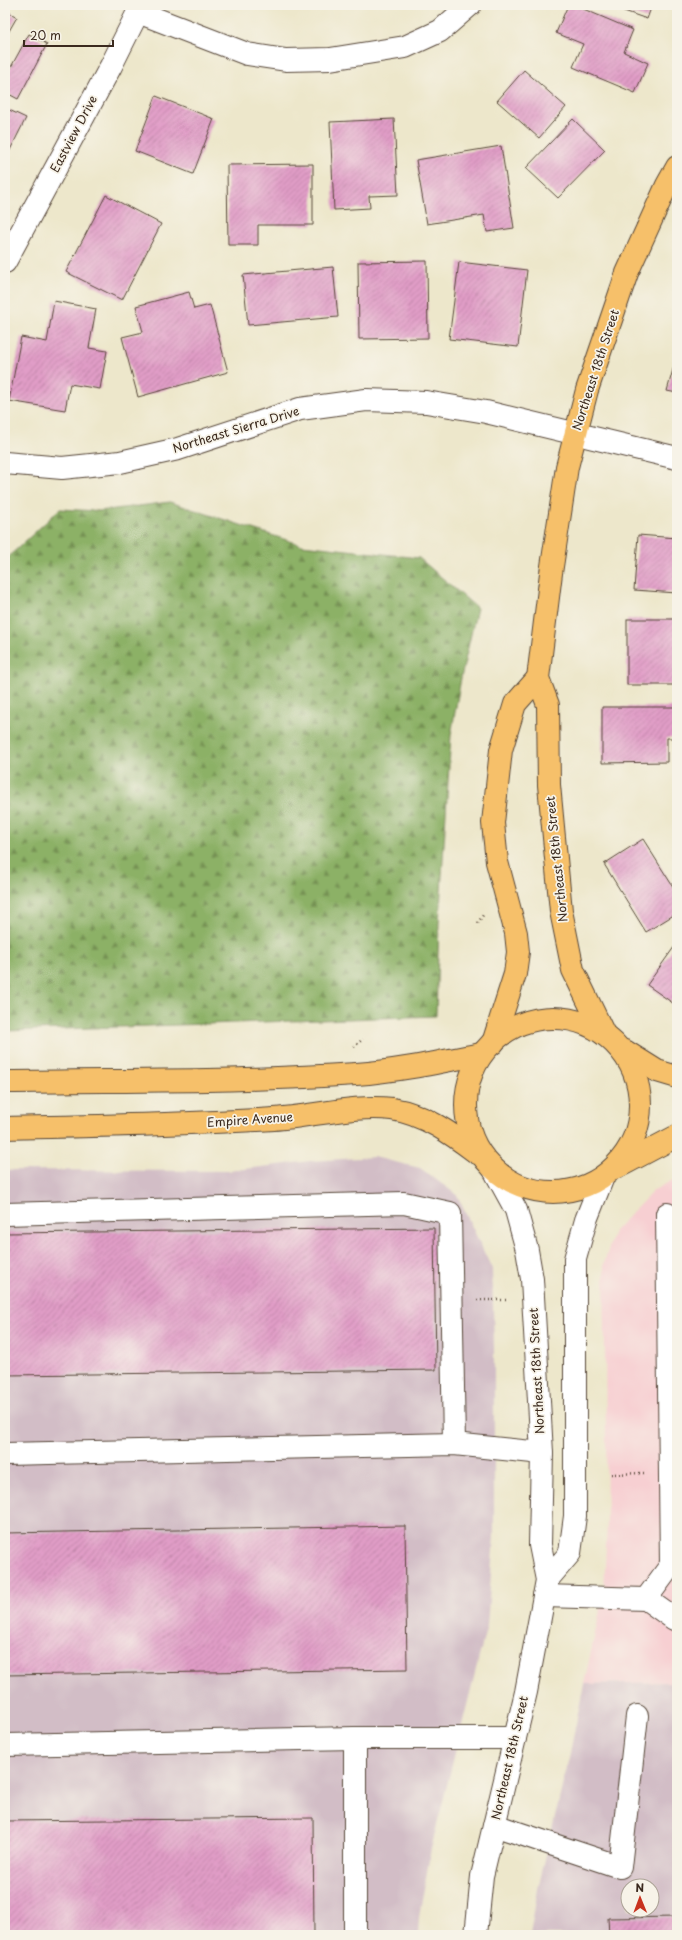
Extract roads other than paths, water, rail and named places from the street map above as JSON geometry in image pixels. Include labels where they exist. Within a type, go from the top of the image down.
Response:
[{"type":"main road","name":"Northeast 18th Street","points":[[607,1173],[630,1148],[639,1121],[640,1093],[635,1070],[611,1041],[573,970],[561,911],[549,785],[548,705],[538,678],[550,573],[566,467],[587,390],[627,272],[667,185],[677,167]]},
{"type":"main road","points":[[487,1162],[469,1132],[465,1105],[469,1078],[487,1049],[515,974],[518,952],[516,933],[497,862],[493,823],[501,750],[515,704],[538,678]]},
{"type":"main road","points":[[5,1082],[211,1079],[356,1074],[420,1066],[487,1049],[501,1035],[525,1022],[552,1018],[579,1022],[657,1071],[677,1077]]},
{"type":"main road","name":"Empire Avenue","points":[[5,1128],[182,1125],[285,1119],[365,1109],[392,1109],[416,1116],[449,1132],[487,1162],[502,1177],[529,1190],[558,1193],[587,1186],[607,1173]]},
{"type":"main road","points":[[607,1173],[677,1136]]},
{"type":"street","points":[[139,8],[247,54],[286,60],[330,59],[405,47],[440,31],[470,5]]},
{"type":"street","name":"Eastview Drive","points":[[5,262],[111,66],[139,8]]},
{"type":"street","name":"Northeast Sierra Drive","points":[[5,463],[62,468],[120,462],[178,449],[300,409],[366,400],[426,402],[471,409],[677,458]]},
{"type":"street","name":"Northeast 18th Street","points":[[476,1935],[482,1876],[526,1692],[546,1588],[540,1545],[539,1506],[542,1453],[532,1279],[527,1250],[516,1210],[487,1162]]},
{"type":"street","name":"Northeast 18th Street","points":[[546,1588],[570,1553],[575,1516],[575,1259],[586,1220],[607,1173]]},
{"type":"street","points":[[5,1214],[404,1203],[450,1213],[454,1444]]},
{"type":"street","points":[[646,1599],[671,1565],[670,1473],[673,1447],[673,1298],[672,1261],[667,1214]]},
{"type":"street","points":[[5,1454],[454,1444],[542,1453]]},
{"type":"street","points":[[546,1588],[646,1599],[674,1619],[677,1619]]},
{"type":"street","points":[[494,1825],[620,1867],[636,1716]]},
{"type":"street","points":[[5,1745],[355,1738],[515,1738]]},
{"type":"street","points":[[355,1738],[355,1935]]}]
